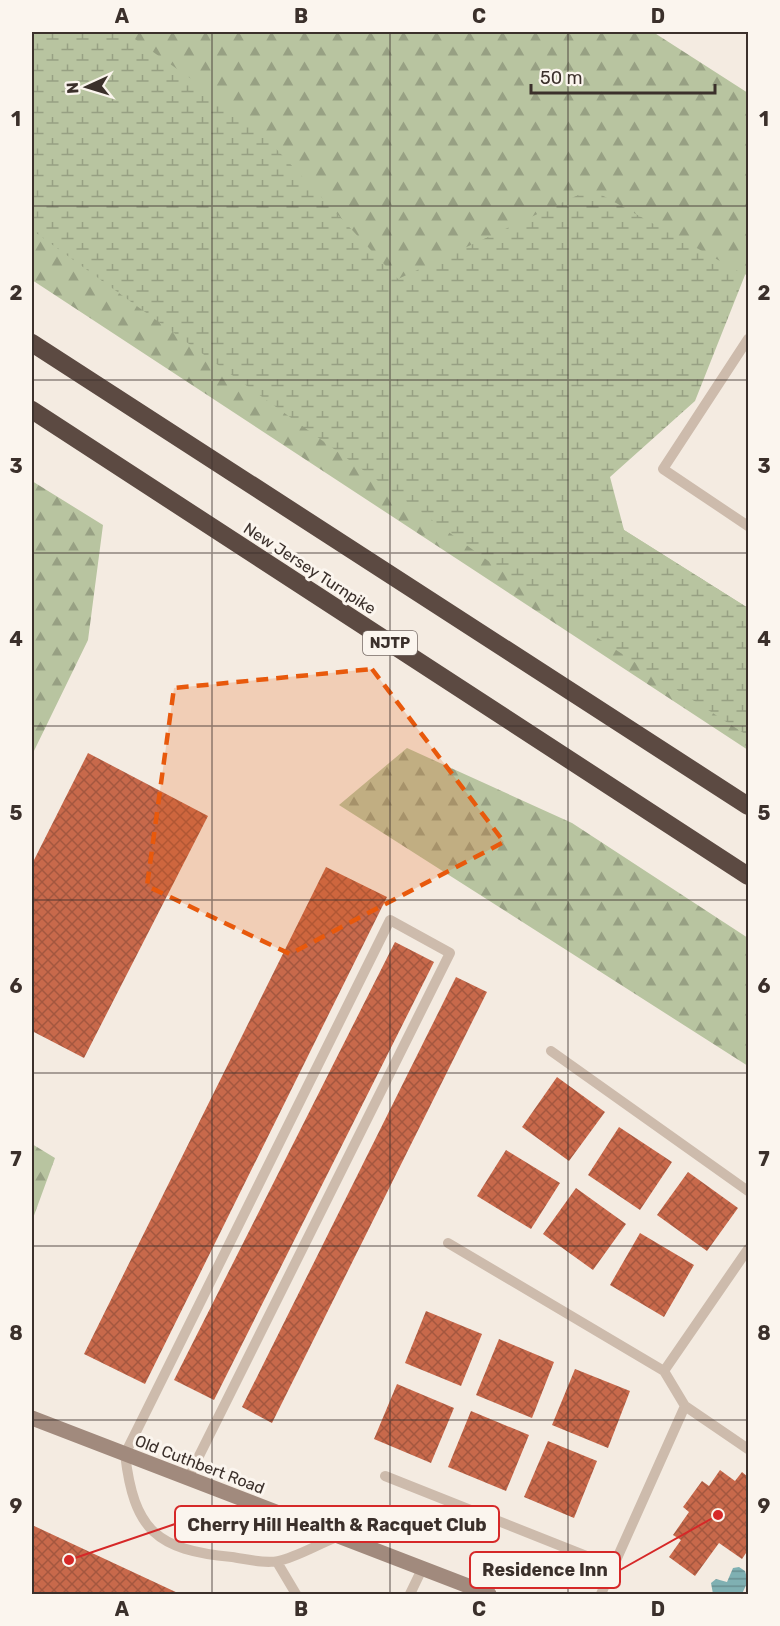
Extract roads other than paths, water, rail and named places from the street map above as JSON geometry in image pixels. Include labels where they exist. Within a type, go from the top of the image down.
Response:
[{"type":"highway","points":[[32,343],[748,806]]},
{"type":"highway","name":"New Jersey Turnpike","points":[[32,410],[748,876]]},
{"type":"street","name":"Old Cuthbert Road","points":[[32,1418],[489,1594]]},
{"type":"lane","points":[[748,339],[663,469],[748,526]]},
{"type":"lane","points":[[188,1478],[450,953],[390,920],[125,1454],[129,1490],[139,1512],[151,1529],[166,1542],[184,1551],[277,1562],[337,1537]]},
{"type":"lane","points":[[552,1051],[748,1191]]},
{"type":"lane","points":[[448,1243],[664,1371],[685,1406],[748,1449]]},
{"type":"lane","points":[[664,1371],[748,1249]]},
{"type":"lane","points":[[601,1594],[685,1406]]},
{"type":"lane","points":[[385,1476],[614,1567]]},
{"type":"lane","points":[[277,1562],[296,1594]]},
{"type":"lane","points":[[410,1594],[422,1569]]},
{"type":"water","points":[[739,1567],[745,1571],[748,1581],[742,1594],[713,1594],[711,1583],[716,1579],[727,1582],[733,1568]]},
{"type":"place","name":"Residence Inn","points":[[718,1515]]},
{"type":"place","name":"Cherry Hill Health & Racquet Club","points":[[69,1560]]}]
